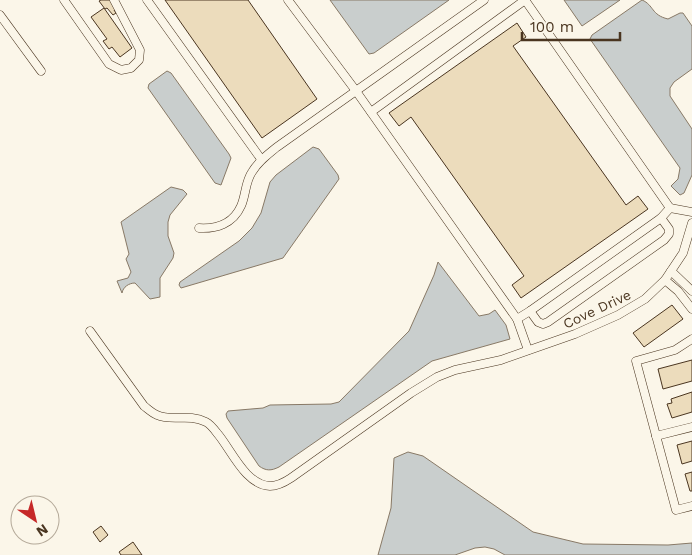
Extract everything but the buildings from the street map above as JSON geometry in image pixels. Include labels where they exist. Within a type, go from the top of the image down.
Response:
[{"type":"street","points":[[64,0],[109,64],[121,70],[131,68],[139,60],[140,50],[114,0]]},
{"type":"street","points":[[147,0],[261,159]]},
{"type":"street","points":[[288,0],[356,91],[517,318],[528,350]]},
{"type":"street","points":[[198,228],[218,227],[231,219],[241,206],[250,174],[261,159],[484,0]]},
{"type":"street","points":[[371,112],[525,0],[670,208],[692,212]]},
{"type":"street","points":[[0,15],[41,70]]},
{"type":"street","points":[[517,318],[530,311],[661,218],[670,208]]},
{"type":"street","points":[[530,311],[538,322],[543,324],[548,322],[640,257],[669,234],[669,229],[661,218]]},
{"type":"street","name":"Cove Drive","points":[[90,330],[144,406],[157,415],[171,418],[192,417],[208,422],[221,437],[238,463],[255,482],[269,486],[279,484],[291,478],[437,376],[501,360],[575,334],[618,315],[645,299],[665,280],[683,253],[692,223]]},
{"type":"street","points":[[671,271],[692,291]]},
{"type":"street","points":[[665,280],[678,291],[692,309]]},
{"type":"street","points":[[692,339],[675,350],[636,361],[676,510],[692,506]]},
{"type":"street","points":[[656,436],[692,427]]},
{"type":"shaded area","points":[[330,0],[449,0],[374,53],[369,54]]},
{"type":"shaded area","points":[[564,0],[620,0],[582,26]]},
{"type":"shaded area","points":[[642,0],[655,13],[668,19],[683,13],[692,26],[692,69],[674,82],[670,88],[670,96],[692,129],[692,175],[684,193],[680,195],[671,186],[678,179],[680,168],[590,39],[592,35]]},
{"type":"shaded area","points":[[167,71],[171,73],[231,158],[221,185],[215,183],[148,88],[149,84]]},
{"type":"shaded area","points":[[313,147],[319,149],[339,179],[283,258],[181,288],[180,282],[239,241],[252,228],[261,213],[270,182],[276,175]]},
{"type":"shaded area","points":[[171,187],[183,190],[187,194],[170,215],[168,222],[168,236],[174,253],[173,258],[160,278],[160,297],[150,299],[135,283],[127,286],[122,293],[117,281],[128,278],[131,272],[126,259],[129,254],[121,222]]},
{"type":"shaded area","points":[[438,262],[479,316],[489,314],[495,310],[506,325],[510,339],[432,361],[279,467],[269,470],[259,466],[227,418],[226,414],[228,411],[263,408],[270,405],[331,404],[339,402],[409,331]]},
{"type":"shaded area","points":[[408,452],[423,456],[533,532],[583,544],[668,545],[692,543],[692,555],[505,555],[485,547],[475,548],[455,555],[378,555],[391,508],[394,458]]}]
